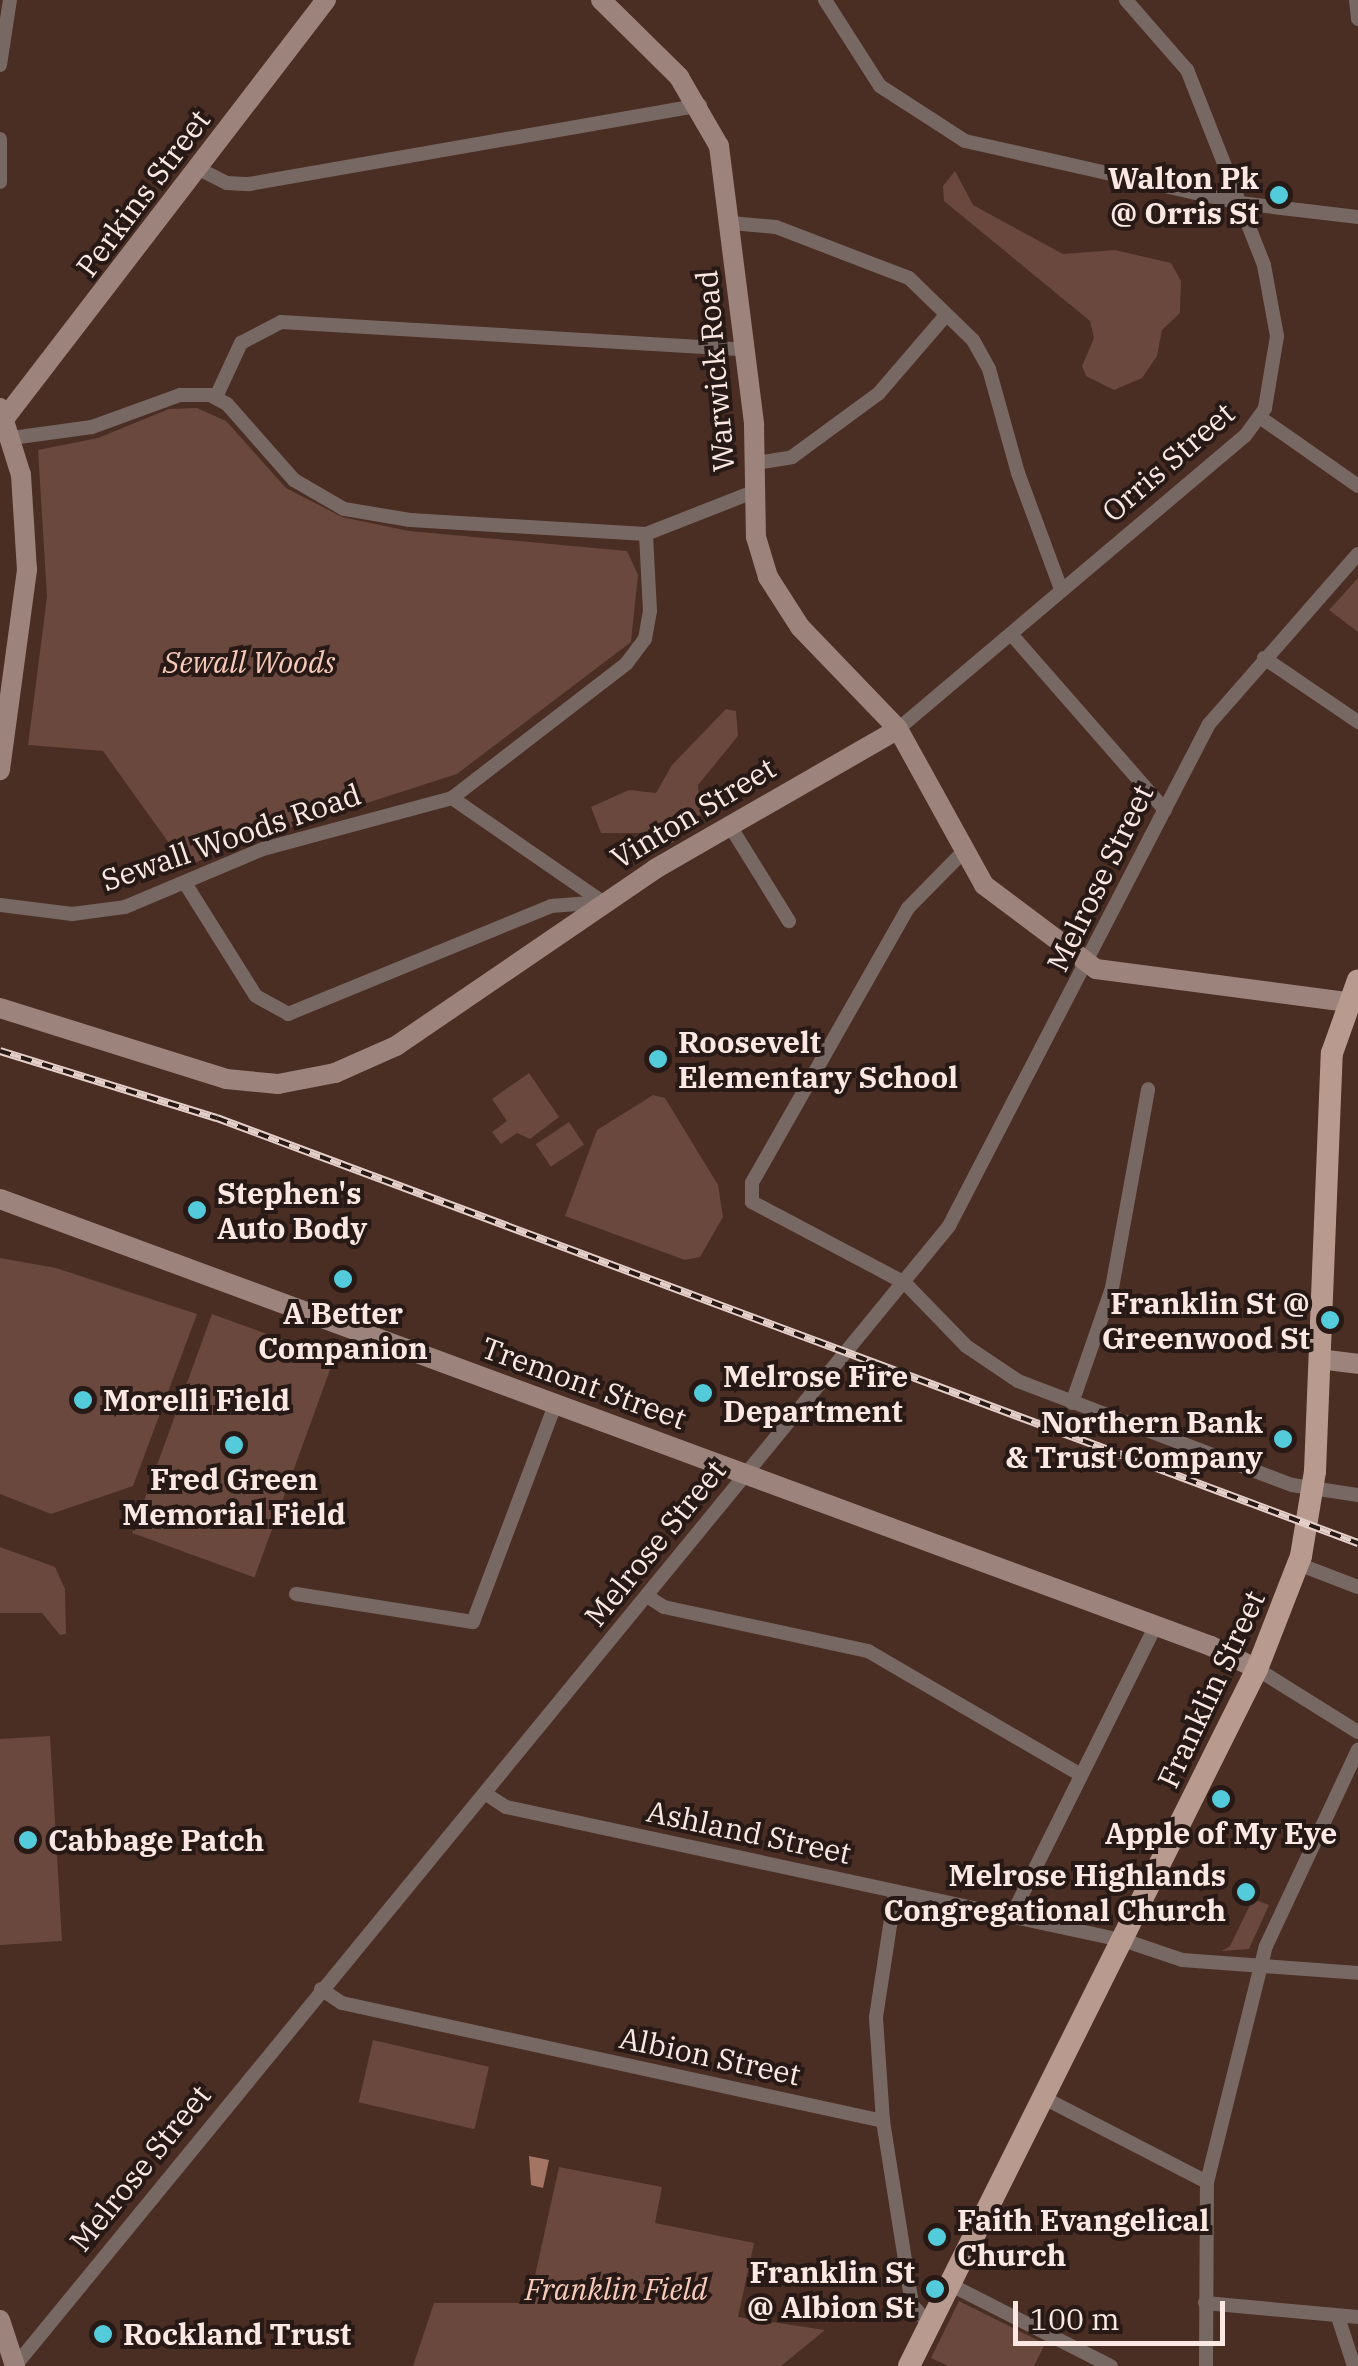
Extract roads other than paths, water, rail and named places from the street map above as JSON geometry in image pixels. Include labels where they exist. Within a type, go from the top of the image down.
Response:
[{"type":"main road","name":"Franklin Street","points":[[909,2366],[1126,1941],[1258,1669],[1298,1564],[1314,1488],[1331,1064],[1346,1002],[1358,980]]},
{"type":"street","points":[[0,66],[10,0]]},
{"type":"street","name":"Perkins Street","points":[[5,421],[326,0]]},
{"type":"street","name":"Warwick Road","points":[[601,0],[700,105],[719,146],[746,350],[756,463],[758,546],[778,597],[898,730]]},
{"type":"street","points":[[824,0],[880,86],[960,138],[1240,204],[1358,217]]},
{"type":"street","name":"Orris Street","points":[[898,730],[1260,418],[1275,362],[1276,318],[1240,204],[1181,60],[1126,0]]},
{"type":"street","points":[[1356,0],[1358,19]]},
{"type":"street","points":[[198,169],[244,184],[700,105]]},
{"type":"street","points":[[0,139],[0,182]]},
{"type":"street","points":[[731,223],[776,227],[904,275],[984,356],[1048,566],[1061,590]]},
{"type":"street","points":[[756,463],[792,457],[879,393],[946,315]]},
{"type":"street","points":[[216,397],[241,342],[281,322],[746,350]]},
{"type":"street","points":[[0,770],[26,597],[26,521],[5,421],[92,427],[180,395],[216,397],[284,471],[344,509],[410,520],[646,534],[754,492]]},
{"type":"street","points":[[1260,418],[1358,486]]},
{"type":"street","name":"Sewall Woods Road","points":[[0,905],[98,912],[185,884],[263,849],[452,798],[638,651],[650,618],[646,534]]},
{"type":"street","name":"Melrose Street","points":[[15,2366],[905,1283],[961,1207],[1209,724],[1358,554]]},
{"type":"street","points":[[1011,634],[1164,810]]},
{"type":"street","points":[[1264,658],[1358,722]]},
{"type":"street","points":[[898,730],[990,893],[1088,965],[1346,1002]]},
{"type":"street","name":"Vinton Street","points":[[0,1008],[226,1080],[294,1083],[335,1074],[396,1046],[603,902],[898,730]]},
{"type":"street","points":[[452,798],[603,902]]},
{"type":"street","points":[[730,826],[789,920]]},
{"type":"street","points":[[964,851],[908,908],[750,1190],[760,1210],[905,1283],[985,1362],[1072,1403],[1314,1488],[1358,1495]]},
{"type":"street","points":[[185,884],[256,996],[288,1014],[550,906],[603,902]]},
{"type":"street","points":[[1072,1403],[1112,1288],[1148,1089]]},
{"type":"street","name":"Tremont Street","points":[[0,1200],[1156,1626],[1258,1669]]},
{"type":"street","points":[[1319,1359],[1358,1364]]},
{"type":"street","points":[[296,1594],[473,1623],[555,1405]]},
{"type":"street","points":[[1298,1564],[1358,1587]]},
{"type":"street","points":[[647,1596],[664,1607],[872,1653],[1080,1775]]},
{"type":"street","points":[[1011,1917],[1156,1626]]},
{"type":"street","points":[[1258,1669],[1358,1732]]},
{"type":"street","points":[[1206,2366],[1207,2182],[1261,1967],[1358,1750]]},
{"type":"street","name":"Ashland Street","points":[[486,1794],[504,1807],[1126,1941],[1182,1960],[1358,1973]]},
{"type":"street","points":[[895,1893],[877,2006],[883,2121],[912,2305],[930,2325]]},
{"type":"street","name":"Albion Street","points":[[321,1990],[342,2003],[883,2121]]},
{"type":"street","points":[[1046,2099],[1207,2182]]},
{"type":"street","points":[[950,2285],[1111,2366]]},
{"type":"street","points":[[1205,2303],[1358,2318]]},
{"type":"street","points":[[1338,2317],[1354,2366]]},
{"type":"street","points":[[0,2320],[15,2366]]},
{"type":"railway","points":[[0,1051],[217,1118],[1358,1543]]},
{"type":"place","name":"Walton Pk @ Orris St","points":[[1279,195]]},
{"type":"place","name":"Roosevelt Elementary School","points":[[658,1059]]},
{"type":"place","name":"Stephen's Auto Body","points":[[197,1210]]},
{"type":"place","name":"A Better Companion","points":[[343,1279]]},
{"type":"place","name":"Franklin St @ Greenwood St","points":[[1330,1320]]},
{"type":"place","name":"Melrose Fire Department","points":[[703,1393]]},
{"type":"place","name":"Morelli Field","points":[[83,1400]]},
{"type":"place","name":"Northern Bank & Trust Company","points":[[1283,1439]]},
{"type":"place","name":"Fred Green Memorial Field","points":[[234,1445]]},
{"type":"place","name":"Apple of My Eye","points":[[1221,1799]]},
{"type":"place","name":"Cabbage Patch","points":[[28,1840]]},
{"type":"place","name":"Melrose Highlands Congregational Church","points":[[1246,1892]]},
{"type":"place","name":"Faith Evangelical Church","points":[[937,2237]]},
{"type":"place","name":"Franklin St @ Albion St","points":[[935,2289]]},
{"type":"place","name":"Rockland Trust","points":[[103,2334]]},
{"type":"park label","name":"Sewall Woods","points":[[249,662]]},
{"type":"park label","name":"Franklin Field","points":[[616,2289]]}]
